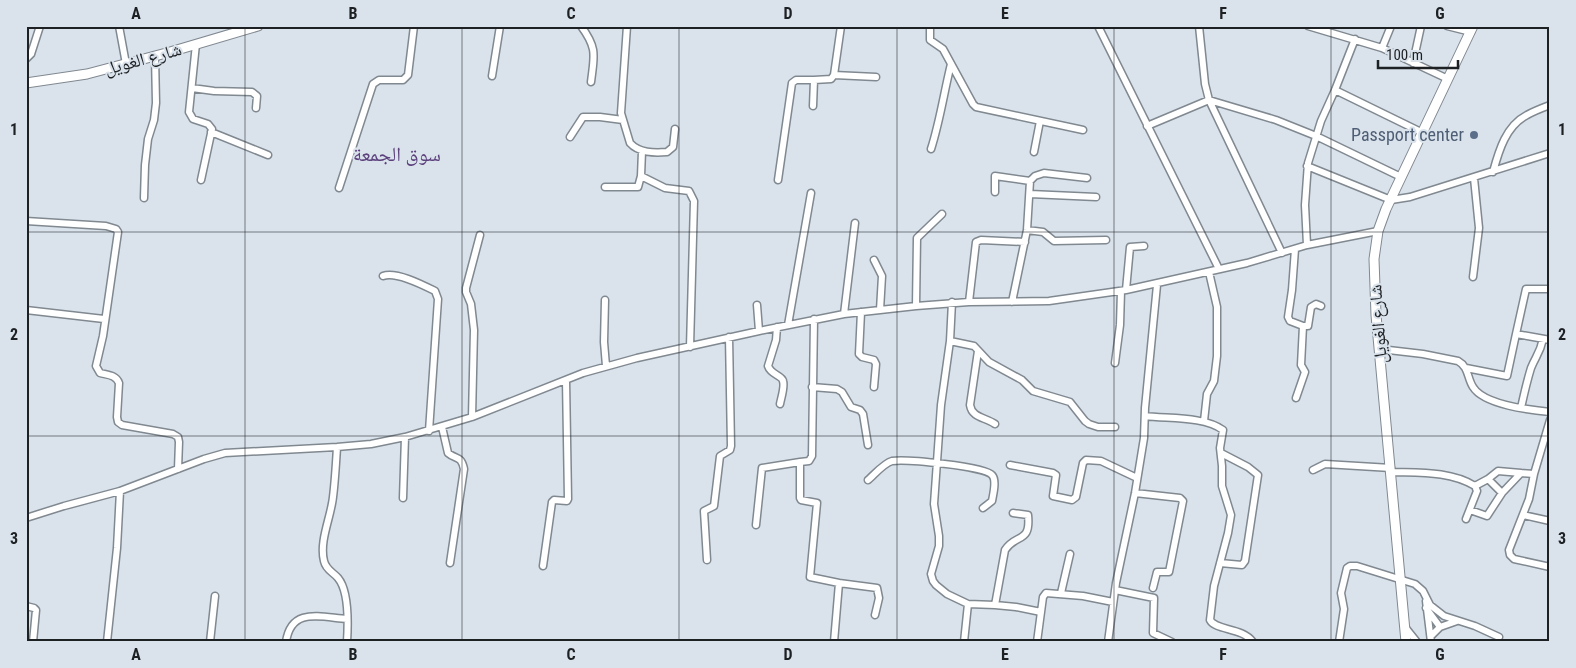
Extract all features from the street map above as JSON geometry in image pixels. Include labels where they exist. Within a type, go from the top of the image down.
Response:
[{"type":"street","points":[[26,59],[31,54],[40,26]]},
{"type":"street","points":[[119,26],[126,64]]},
{"type":"street","name":"شارع الغويل","points":[[26,83],[87,74],[258,26]]},
{"type":"street","points":[[339,188],[373,84],[379,80],[403,80],[408,75],[414,26]]},
{"type":"street","points":[[492,76],[500,26]]},
{"type":"street","points":[[581,26],[594,49],[591,82]]},
{"type":"street","points":[[627,26],[622,120],[630,143],[642,151],[663,152],[670,150],[673,147],[675,129]]},
{"type":"street","points":[[778,180],[792,83],[796,80],[830,79],[834,75],[841,26]]},
{"type":"street","points":[[930,26],[930,40],[940,46],[976,107],[1083,130]]},
{"type":"street","points":[[1098,26],[1220,270]]},
{"type":"street","points":[[1199,26],[1205,84],[1209,100],[1282,253]]},
{"type":"street","points":[[1308,26],[1382,48],[1448,79]]},
{"type":"street","points":[[1382,48],[1391,26]]},
{"type":"street","points":[[1413,63],[1421,26]]},
{"type":"street","points":[[1447,26],[1472,29]]},
{"type":"street","name":"شارع الغويل","points":[[1406,642],[1376,315],[1374,259],[1378,231],[1391,200],[1472,29]]},
{"type":"street","points":[[1307,245],[1305,205],[1307,166],[1321,121],[1355,39]]},
{"type":"street","points":[[196,44],[190,116],[193,120],[210,126],[212,132],[201,180]]},
{"type":"street","points":[[144,198],[148,139],[154,120],[156,103],[154,56]]},
{"type":"street","points":[[932,148],[951,64]]},
{"type":"street","points":[[834,75],[876,78]]},
{"type":"street","points":[[813,106],[814,80]]},
{"type":"street","points":[[192,88],[214,91],[252,92],[257,96],[256,108]]},
{"type":"street","points":[[1335,90],[1423,133]]},
{"type":"street","points":[[1147,126],[1209,100],[1276,120],[1316,136],[1401,177]]},
{"type":"street","points":[[1492,172],[1502,141],[1514,127],[1526,115],[1550,105]]},
{"type":"street","points":[[570,137],[583,117],[600,116],[622,120]]},
{"type":"street","points":[[1034,152],[1040,121]]},
{"type":"street","points":[[212,132],[268,155]]},
{"type":"street","points":[[605,187],[635,188],[640,184],[642,151]]},
{"type":"street","points":[[1307,166],[1391,200],[1410,197],[1550,153]]},
{"type":"street","points":[[1012,302],[1027,230],[1030,181],[1035,176],[1044,173],[1087,178]]},
{"type":"street","points":[[641,176],[665,188],[689,191],[694,202],[690,347]]},
{"type":"street","points":[[995,192],[995,176],[1030,181]]},
{"type":"street","points":[[1473,277],[1479,228],[1474,178]]},
{"type":"street","points":[[788,325],[811,193]]},
{"type":"street","points":[[1030,194],[1096,198]]},
{"type":"street","points":[[916,306],[917,238],[942,214]]},
{"type":"street","points":[[26,221],[106,226],[118,232],[96,366],[100,373],[114,376],[119,382],[118,422],[122,425],[178,436],[180,442],[178,469]]},
{"type":"street","points":[[844,314],[855,223]]},
{"type":"street","points":[[1027,230],[1042,232],[1054,241],[1106,240]]},
{"type":"street","points":[[26,518],[120,491],[225,453],[337,448],[371,444],[429,431],[472,417],[606,366],[729,337],[861,312],[952,302],[1049,300],[1124,291],[1220,270],[1307,245],[1378,231]]},
{"type":"street","points":[[472,417],[474,330],[471,304],[466,288],[480,235]]},
{"type":"street","points":[[969,302],[976,242],[981,240],[1024,242]]},
{"type":"street","points":[[1115,363],[1130,247],[1144,246]]},
{"type":"street","points":[[1295,249],[1288,317],[1290,321],[1308,326],[1311,307],[1316,304],[1321,306]]},
{"type":"street","points":[[874,260],[882,276],[880,310]]},
{"type":"street","points":[[1204,421],[1207,394],[1214,381],[1217,356],[1217,307],[1209,272]]},
{"type":"street","points":[[383,276],[388,274],[428,287],[435,291],[438,299],[429,431]]},
{"type":"street","points":[[1108,642],[1115,590],[1144,438],[1157,284]]},
{"type":"street","points":[[1466,368],[1507,376],[1526,289],[1550,289]]},
{"type":"street","points":[[605,300],[604,342],[606,366]]},
{"type":"street","points":[[952,302],[950,341],[941,405],[934,504],[939,546],[931,578],[947,594],[968,604],[1016,607],[1041,612]]},
{"type":"street","points":[[757,305],[759,331]]},
{"type":"street","points":[[26,310],[104,319]]},
{"type":"street","points":[[861,312],[859,354],[862,357],[874,360],[876,364],[874,387]]},
{"type":"street","points":[[756,526],[762,468],[809,461],[812,456],[814,320]]},
{"type":"street","points":[[1296,398],[1305,372],[1301,365],[1303,326]]},
{"type":"street","points":[[777,327],[776,340],[768,366],[772,373],[784,382],[780,404]]},
{"type":"street","points":[[1516,334],[1546,340],[1535,359],[1527,380],[1521,408]]},
{"type":"street","points":[[707,560],[704,511],[714,506],[720,456],[730,450],[729,337]]},
{"type":"street","points":[[950,341],[974,346],[992,364],[1022,380],[1033,391],[1070,402],[1085,422],[1098,427],[1115,427]]},
{"type":"street","points":[[1380,348],[1458,361],[1463,363],[1470,381],[1478,394],[1486,399],[1521,408],[1550,412]]},
{"type":"street","points":[[978,351],[970,405],[971,410],[995,424]]},
{"type":"street","points":[[544,566],[552,502],[554,500],[567,501],[568,499],[566,380]]},
{"type":"street","points":[[812,387],[837,389],[842,392],[851,407],[860,410],[863,414],[868,445]]},
{"type":"street","points":[[1145,416],[1204,421],[1223,430],[1221,454],[1222,486],[1231,515],[1214,586],[1210,608],[1211,623],[1214,626],[1245,634],[1253,642]]},
{"type":"street","points":[[1550,420],[1534,474],[1532,491],[1509,550],[1510,555],[1514,559],[1550,568]]},
{"type":"street","points":[[442,426],[448,453],[459,458],[463,462],[464,469],[450,563]]},
{"type":"street","points":[[402,498],[405,437]]},
{"type":"street","points":[[337,448],[333,499],[323,551],[324,563],[329,572],[338,578],[345,590],[347,642]]},
{"type":"street","points":[[1220,563],[1242,565],[1246,561],[1258,475],[1248,467],[1221,454]]},
{"type":"street","points":[[1010,465],[1053,473],[1056,476],[1053,495],[1072,500],[1076,497],[1083,463],[1086,460],[1101,461],[1137,478]]},
{"type":"street","points":[[868,480],[892,461],[937,463],[985,470],[993,475],[994,479],[992,501],[983,508]]},
{"type":"street","points":[[800,462],[800,498],[801,500],[817,503],[810,576],[811,578],[877,588],[879,598],[875,615]]},
{"type":"street","points":[[1313,470],[1325,464],[1444,474],[1463,479],[1475,486],[1477,491],[1466,519]]},
{"type":"street","points":[[1475,486],[1488,480],[1498,471],[1534,474]]},
{"type":"street","points":[[1470,510],[1487,516],[1502,493],[1521,473]]},
{"type":"street","points":[[1488,480],[1502,493]]},
{"type":"street","points":[[107,642],[117,548],[120,491]]},
{"type":"street","points":[[1135,493],[1180,498],[1183,501],[1169,572],[1157,572],[1153,588]]},
{"type":"street","points":[[994,606],[1004,550],[1027,532],[1028,515],[1013,513]]},
{"type":"street","points":[[1523,515],[1550,521]]},
{"type":"street","points":[[1061,593],[1070,554]]},
{"type":"street","points":[[1339,642],[1344,609],[1341,593],[1348,567],[1357,566],[1421,587],[1430,605],[1444,616],[1499,638]]},
{"type":"street","points":[[834,642],[839,583]]},
{"type":"street","points":[[1115,590],[1154,598],[1153,632],[1172,642]]},
{"type":"street","points":[[1037,642],[1045,594],[1061,593],[1113,602]]},
{"type":"street","points":[[1425,594],[1431,639]]},
{"type":"street","points":[[210,642],[215,596]]},
{"type":"street","points":[[963,641],[968,604]]},
{"type":"street","points":[[26,606],[36,610],[33,642]]},
{"type":"street","points":[[1426,608],[1440,627]]},
{"type":"street","points":[[286,642],[291,624],[299,618],[308,616],[347,619]]},
{"type":"street","points":[[1431,639],[1440,627],[1458,620]]},
{"type":"street","points":[[1405,627],[1416,642]]},
{"type":"place","name":"Passport center","points":[[1474,135]]},
{"type":"district","name":"سوق الجمعة","points":[[397,154]]}]
